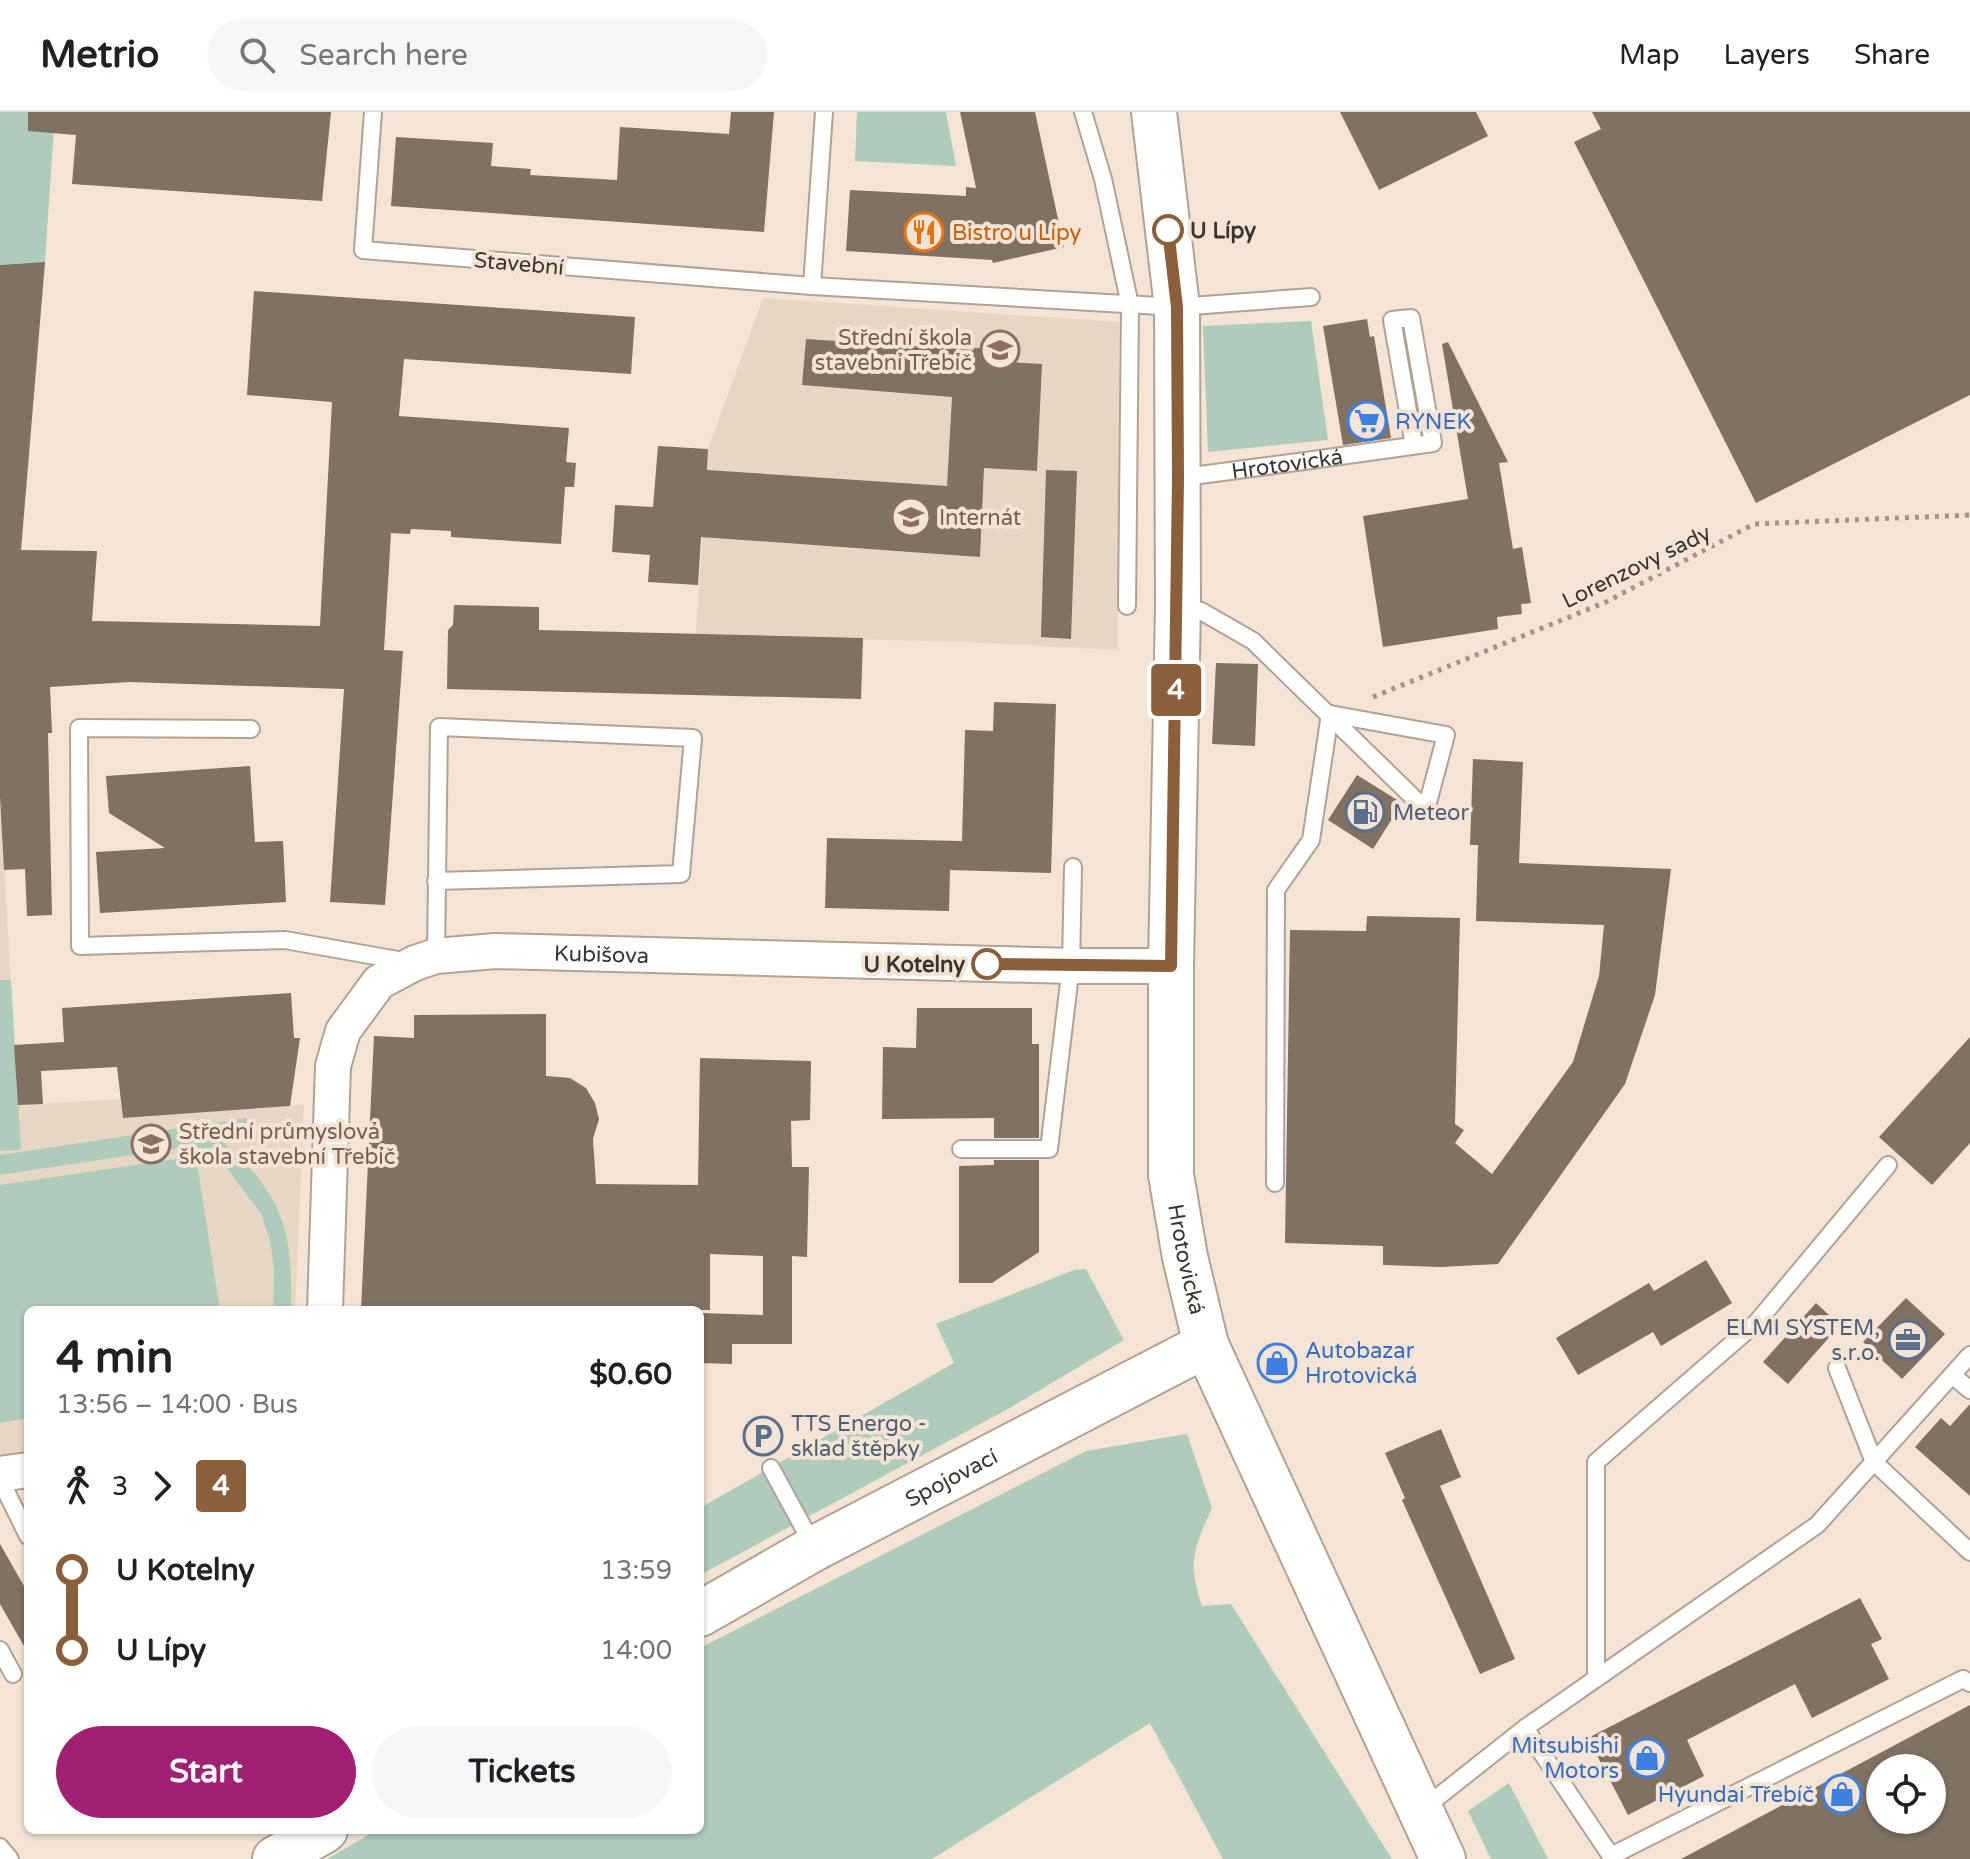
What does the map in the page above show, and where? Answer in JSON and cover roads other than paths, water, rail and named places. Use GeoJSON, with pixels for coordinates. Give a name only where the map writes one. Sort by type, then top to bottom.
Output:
{"type":"FeatureCollection","features":[{"type":"Feature","properties":{"kind":"main road","name":"Hrotovická"},"geometry":{"type":"LineString","coordinates":[[1154,112],[1177,307],[1178,606],[1171,966],[1171,1175],[1185,1257],[1206,1345],[1443,1859]]}},
{"type":"Feature","properties":{"kind":"main road","name":"Spojovací"},"geometry":{"type":"LineString","coordinates":[[704,1612],[815,1548],[1206,1345]]}},
{"type":"Feature","properties":{"kind":"main road"},"geometry":{"type":"LineString","coordinates":[[275,1859],[318,1834]]}},
{"type":"Feature","properties":{"kind":"street","name":"Kubišova"},"geometry":{"type":"LineString","coordinates":[[325,1306],[333,1066],[343,1031],[379,982],[425,960],[495,951],[1171,966]]}},
{"type":"Feature","properties":{"kind":"street"},"geometry":{"type":"LineString","coordinates":[[0,1476],[24,1471]]}},
{"type":"Feature","properties":{"kind":"lane","name":"Stavební"},"geometry":{"type":"LineString","coordinates":[[373,112],[363,250],[812,286],[1177,307]]}},
{"type":"Feature","properties":{"kind":"lane"},"geometry":{"type":"LineString","coordinates":[[812,286],[824,112]]}},
{"type":"Feature","properties":{"kind":"lane"},"geometry":{"type":"LineString","coordinates":[[1083,112],[1103,179],[1130,305],[1127,606]]}},
{"type":"Feature","properties":{"kind":"lane"},"geometry":{"type":"LineString","coordinates":[[1177,307],[1311,297]]}},
{"type":"Feature","properties":{"kind":"lane","name":"Hrotovická"},"geometry":{"type":"LineString","coordinates":[[1178,479],[1433,443],[1411,318],[1392,320]]}},
{"type":"Feature","properties":{"kind":"lane"},"geometry":{"type":"LineString","coordinates":[[1178,606],[1201,611],[1253,641],[1426,810],[1446,735],[1330,714]]}},
{"type":"Feature","properties":{"kind":"lane"},"geometry":{"type":"LineString","coordinates":[[1275,1183],[1276,890],[1311,840],[1330,714]]}},
{"type":"Feature","properties":{"kind":"lane"},"geometry":{"type":"LineString","coordinates":[[251,729],[79,728],[80,946],[285,940],[425,960],[436,881],[439,727],[693,738],[681,874],[436,881]]}},
{"type":"Feature","properties":{"kind":"lane"},"geometry":{"type":"LineString","coordinates":[[961,1149],[1049,1149],[1071,966],[1073,867]]}},
{"type":"Feature","properties":{"kind":"lane"},"geometry":{"type":"LineString","coordinates":[[1596,1678],[1596,1462],[1757,1322],[1888,1165]]}},
{"type":"Feature","properties":{"kind":"lane"},"geometry":{"type":"LineString","coordinates":[[1419,1812],[1525,1728],[1817,1525],[1970,1355]]}},
{"type":"Feature","properties":{"kind":"lane"},"geometry":{"type":"LineString","coordinates":[[1837,1368],[1874,1462],[1970,1552]]}},
{"type":"Feature","properties":{"kind":"lane"},"geometry":{"type":"LineString","coordinates":[[1952,1375],[1970,1390]]}},
{"type":"Feature","properties":{"kind":"lane"},"geometry":{"type":"LineString","coordinates":[[771,1468],[815,1548]]}},
{"type":"Feature","properties":{"kind":"lane"},"geometry":{"type":"LineString","coordinates":[[0,1476],[24,1527]]}},
{"type":"Feature","properties":{"kind":"lane"},"geometry":{"type":"LineString","coordinates":[[0,1650],[13,1674]]}},
{"type":"Feature","properties":{"kind":"lane"},"geometry":{"type":"LineString","coordinates":[[1525,1728],[1612,1858],[1963,1679],[1970,1683]]}},
{"type":"Feature","properties":{"kind":"lane"},"geometry":{"type":"LineString","coordinates":[[0,1847],[10,1859]]}},
{"type":"Feature","properties":{"kind":"place","name":"U Lípy"},"geometry":{"type":"Point","coordinates":[1168,230]}},
{"type":"Feature","properties":{"kind":"place","name":"Bistro u Lípy"},"geometry":{"type":"Point","coordinates":[924,232]}},
{"type":"Feature","properties":{"kind":"place","name":"Střední škola stavební Třebíč"},"geometry":{"type":"Point","coordinates":[1000,350]}},
{"type":"Feature","properties":{"kind":"place","name":"RYNEK"},"geometry":{"type":"Point","coordinates":[1367,421]}},
{"type":"Feature","properties":{"kind":"place","name":"Internát"},"geometry":{"type":"Point","coordinates":[911,517]}},
{"type":"Feature","properties":{"kind":"place","name":"Meteor"},"geometry":{"type":"Point","coordinates":[1365,812]}},
{"type":"Feature","properties":{"kind":"place","name":"U Kotelny"},"geometry":{"type":"Point","coordinates":[987,964]}},
{"type":"Feature","properties":{"kind":"place","name":"Střední průmyslová škola stavební Třebíč"},"geometry":{"type":"Point","coordinates":[151,1144]}},
{"type":"Feature","properties":{"kind":"place","name":"ELMI SYSTEM, s.r.o."},"geometry":{"type":"Point","coordinates":[1908,1340]}},
{"type":"Feature","properties":{"kind":"place","name":"Autobazar Hrotovická"},"geometry":{"type":"Point","coordinates":[1277,1363]}},
{"type":"Feature","properties":{"kind":"place","name":"TTS Energo - sklad štěpky"},"geometry":{"type":"Point","coordinates":[763,1436]}},
{"type":"Feature","properties":{"kind":"place","name":"Mitsubishi Motors"},"geometry":{"type":"Point","coordinates":[1647,1758]}},
{"type":"Feature","properties":{"kind":"place","name":"Hyundai Třebíč"},"geometry":{"type":"Point","coordinates":[1842,1794]}}]}
